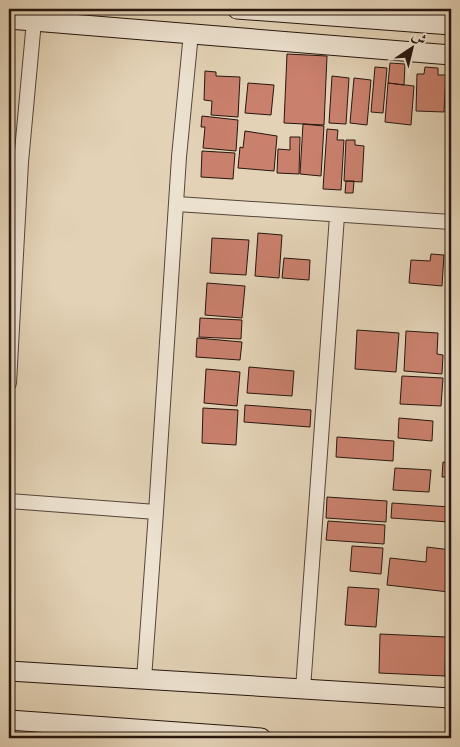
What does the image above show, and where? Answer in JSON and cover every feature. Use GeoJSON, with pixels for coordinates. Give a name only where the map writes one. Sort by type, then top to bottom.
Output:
{"type":"FeatureCollection","features":[{"type":"Feature","properties":{"kind":"street"},"geometry":{"type":"LineString","coordinates":[[238,9],[451,25]]}},
{"type":"Feature","properties":{"kind":"street"},"geometry":{"type":"LineString","coordinates":[[9,19],[451,55]]}},
{"type":"Feature","properties":{"kind":"street"},"geometry":{"type":"LineString","coordinates":[[9,383],[14,184],[34,21]]}},
{"type":"Feature","properties":{"kind":"street"},"geometry":{"type":"LineString","coordinates":[[144,679],[179,157],[191,33]]}},
{"type":"Feature","properties":{"kind":"street"},"geometry":{"type":"LineString","coordinates":[[177,204],[451,222]]}},
{"type":"Feature","properties":{"kind":"street"},"geometry":{"type":"LineString","coordinates":[[303,689],[338,216]]}},
{"type":"Feature","properties":{"kind":"street"},"geometry":{"type":"LineString","coordinates":[[9,501],[156,512]]}},
{"type":"Feature","properties":{"kind":"street"},"geometry":{"type":"LineString","coordinates":[[9,671],[451,698]]}},
{"type":"Feature","properties":{"kind":"street"},"geometry":{"type":"LineString","coordinates":[[9,720],[190,736],[261,738]]}},
{"type":"Feature","properties":{"kind":"building"},"geometry":{"type":"Polygon","coordinates":[[[287,54],[327,56],[324,125],[284,123],[287,54]]]}},
{"type":"Feature","properties":{"kind":"building"},"geometry":{"type":"Polygon","coordinates":[[[390,63],[405,64],[404,85],[388,83],[390,63]]]}},
{"type":"Feature","properties":{"kind":"building"},"geometry":{"type":"Polygon","coordinates":[[[375,67],[387,68],[383,113],[371,112],[375,67]]]}},
{"type":"Feature","properties":{"kind":"building"},"geometry":{"type":"Polygon","coordinates":[[[425,67],[438,68],[438,75],[446,75],[444,112],[416,111],[417,74],[424,74],[425,67]]]}},
{"type":"Feature","properties":{"kind":"building"},"geometry":{"type":"Polygon","coordinates":[[[205,71],[216,72],[216,76],[240,77],[238,117],[211,115],[212,101],[204,100],[205,71]]]}},
{"type":"Feature","properties":{"kind":"building"},"geometry":{"type":"Polygon","coordinates":[[[332,76],[349,78],[346,124],[329,123],[332,76]]]}},
{"type":"Feature","properties":{"kind":"building"},"geometry":{"type":"Polygon","coordinates":[[[354,78],[371,80],[367,125],[350,123],[354,78]]]}},
{"type":"Feature","properties":{"kind":"building"},"geometry":{"type":"Polygon","coordinates":[[[451,81],[451,112],[448,112],[451,81]]]}},
{"type":"Feature","properties":{"kind":"building"},"geometry":{"type":"Polygon","coordinates":[[[248,83],[274,85],[271,115],[245,113],[248,83]]]}},
{"type":"Feature","properties":{"kind":"building"},"geometry":{"type":"Polygon","coordinates":[[[388,83],[414,86],[411,125],[385,122],[388,83]]]}},
{"type":"Feature","properties":{"kind":"building"},"geometry":{"type":"Polygon","coordinates":[[[9,101],[11,101],[11,141],[9,141],[9,101]]]}},
{"type":"Feature","properties":{"kind":"building"},"geometry":{"type":"Polygon","coordinates":[[[202,116],[238,120],[236,151],[203,148],[205,127],[201,127],[202,116]]]}},
{"type":"Feature","properties":{"kind":"building"},"geometry":{"type":"Polygon","coordinates":[[[303,124],[324,126],[321,176],[300,174],[303,124]]]}},
{"type":"Feature","properties":{"kind":"building"},"geometry":{"type":"Polygon","coordinates":[[[327,129],[338,130],[337,140],[344,140],[341,190],[323,189],[327,129]]]}},
{"type":"Feature","properties":{"kind":"building"},"geometry":{"type":"Polygon","coordinates":[[[245,131],[277,136],[274,171],[238,168],[240,147],[243,148],[245,131]]]}},
{"type":"Feature","properties":{"kind":"building"},"geometry":{"type":"Polygon","coordinates":[[[290,137],[300,137],[299,174],[277,173],[278,149],[290,150],[290,137]]]}},
{"type":"Feature","properties":{"kind":"building"},"geometry":{"type":"Polygon","coordinates":[[[346,140],[355,140],[355,145],[364,146],[362,182],[344,181],[346,140]]]}},
{"type":"Feature","properties":{"kind":"building"},"geometry":{"type":"Polygon","coordinates":[[[202,151],[235,153],[233,179],[201,177],[202,151]]]}},
{"type":"Feature","properties":{"kind":"building"},"geometry":{"type":"Polygon","coordinates":[[[346,181],[354,181],[353,193],[345,193],[346,181]]]}},
{"type":"Feature","properties":{"kind":"building"},"geometry":{"type":"Polygon","coordinates":[[[258,233],[282,235],[279,278],[255,276],[258,233]]]}},
{"type":"Feature","properties":{"kind":"building"},"geometry":{"type":"Polygon","coordinates":[[[212,238],[249,240],[246,275],[210,273],[212,238]]]}},
{"type":"Feature","properties":{"kind":"building"},"geometry":{"type":"Polygon","coordinates":[[[431,254],[444,255],[442,286],[409,283],[411,260],[430,261],[431,254]]]}},
{"type":"Feature","properties":{"kind":"building"},"geometry":{"type":"Polygon","coordinates":[[[284,258],[310,260],[309,280],[282,278],[284,258]]]}},
{"type":"Feature","properties":{"kind":"building"},"geometry":{"type":"Polygon","coordinates":[[[207,283],[245,286],[242,318],[205,315],[207,283]]]}},
{"type":"Feature","properties":{"kind":"building"},"geometry":{"type":"Polygon","coordinates":[[[200,318],[242,320],[241,339],[199,337],[200,318]]]}},
{"type":"Feature","properties":{"kind":"building"},"geometry":{"type":"Polygon","coordinates":[[[357,330],[399,333],[396,372],[355,369],[357,330]]]}},
{"type":"Feature","properties":{"kind":"building"},"geometry":{"type":"Polygon","coordinates":[[[406,331],[438,333],[437,354],[443,355],[442,374],[404,371],[406,331]]]}},
{"type":"Feature","properties":{"kind":"building"},"geometry":{"type":"Polygon","coordinates":[[[197,338],[242,342],[240,360],[196,357],[197,338]]]}},
{"type":"Feature","properties":{"kind":"building"},"geometry":{"type":"Polygon","coordinates":[[[249,367],[294,371],[292,396],[247,393],[249,367]]]}},
{"type":"Feature","properties":{"kind":"building"},"geometry":{"type":"Polygon","coordinates":[[[206,369],[240,372],[237,406],[204,403],[206,369]]]}},
{"type":"Feature","properties":{"kind":"building"},"geometry":{"type":"Polygon","coordinates":[[[402,376],[443,378],[441,406],[400,404],[402,376]]]}},
{"type":"Feature","properties":{"kind":"building"},"geometry":{"type":"Polygon","coordinates":[[[245,405],[311,410],[310,427],[244,422],[245,405]]]}},
{"type":"Feature","properties":{"kind":"building"},"geometry":{"type":"Polygon","coordinates":[[[203,408],[238,410],[236,445],[202,443],[203,408]]]}},
{"type":"Feature","properties":{"kind":"building"},"geometry":{"type":"Polygon","coordinates":[[[399,418],[433,421],[432,441],[398,438],[399,418]]]}},
{"type":"Feature","properties":{"kind":"building"},"geometry":{"type":"Polygon","coordinates":[[[337,437],[394,441],[393,461],[336,457],[337,437]]]}},
{"type":"Feature","properties":{"kind":"building"},"geometry":{"type":"Polygon","coordinates":[[[443,462],[451,463],[451,477],[442,477],[443,462]]]}},
{"type":"Feature","properties":{"kind":"building"},"geometry":{"type":"Polygon","coordinates":[[[395,468],[431,470],[429,492],[393,490],[395,468]]]}},
{"type":"Feature","properties":{"kind":"building"},"geometry":{"type":"Polygon","coordinates":[[[327,497],[387,501],[386,522],[326,518],[327,497]]]}},
{"type":"Feature","properties":{"kind":"building"},"geometry":{"type":"Polygon","coordinates":[[[392,503],[450,507],[449,522],[391,518],[392,503]]]}},
{"type":"Feature","properties":{"kind":"building"},"geometry":{"type":"Polygon","coordinates":[[[328,521],[385,525],[384,544],[326,540],[328,521]]]}},
{"type":"Feature","properties":{"kind":"building"},"geometry":{"type":"Polygon","coordinates":[[[352,546],[383,548],[381,574],[350,571],[352,546]]]}},
{"type":"Feature","properties":{"kind":"building"},"geometry":{"type":"Polygon","coordinates":[[[427,547],[451,550],[449,592],[387,585],[390,558],[426,562],[427,547]]]}},
{"type":"Feature","properties":{"kind":"building"},"geometry":{"type":"Polygon","coordinates":[[[348,587],[379,589],[376,627],[345,625],[348,587]]]}},
{"type":"Feature","properties":{"kind":"building"},"geometry":{"type":"Polygon","coordinates":[[[380,634],[446,637],[445,676],[379,673],[380,634]]]}}]}
